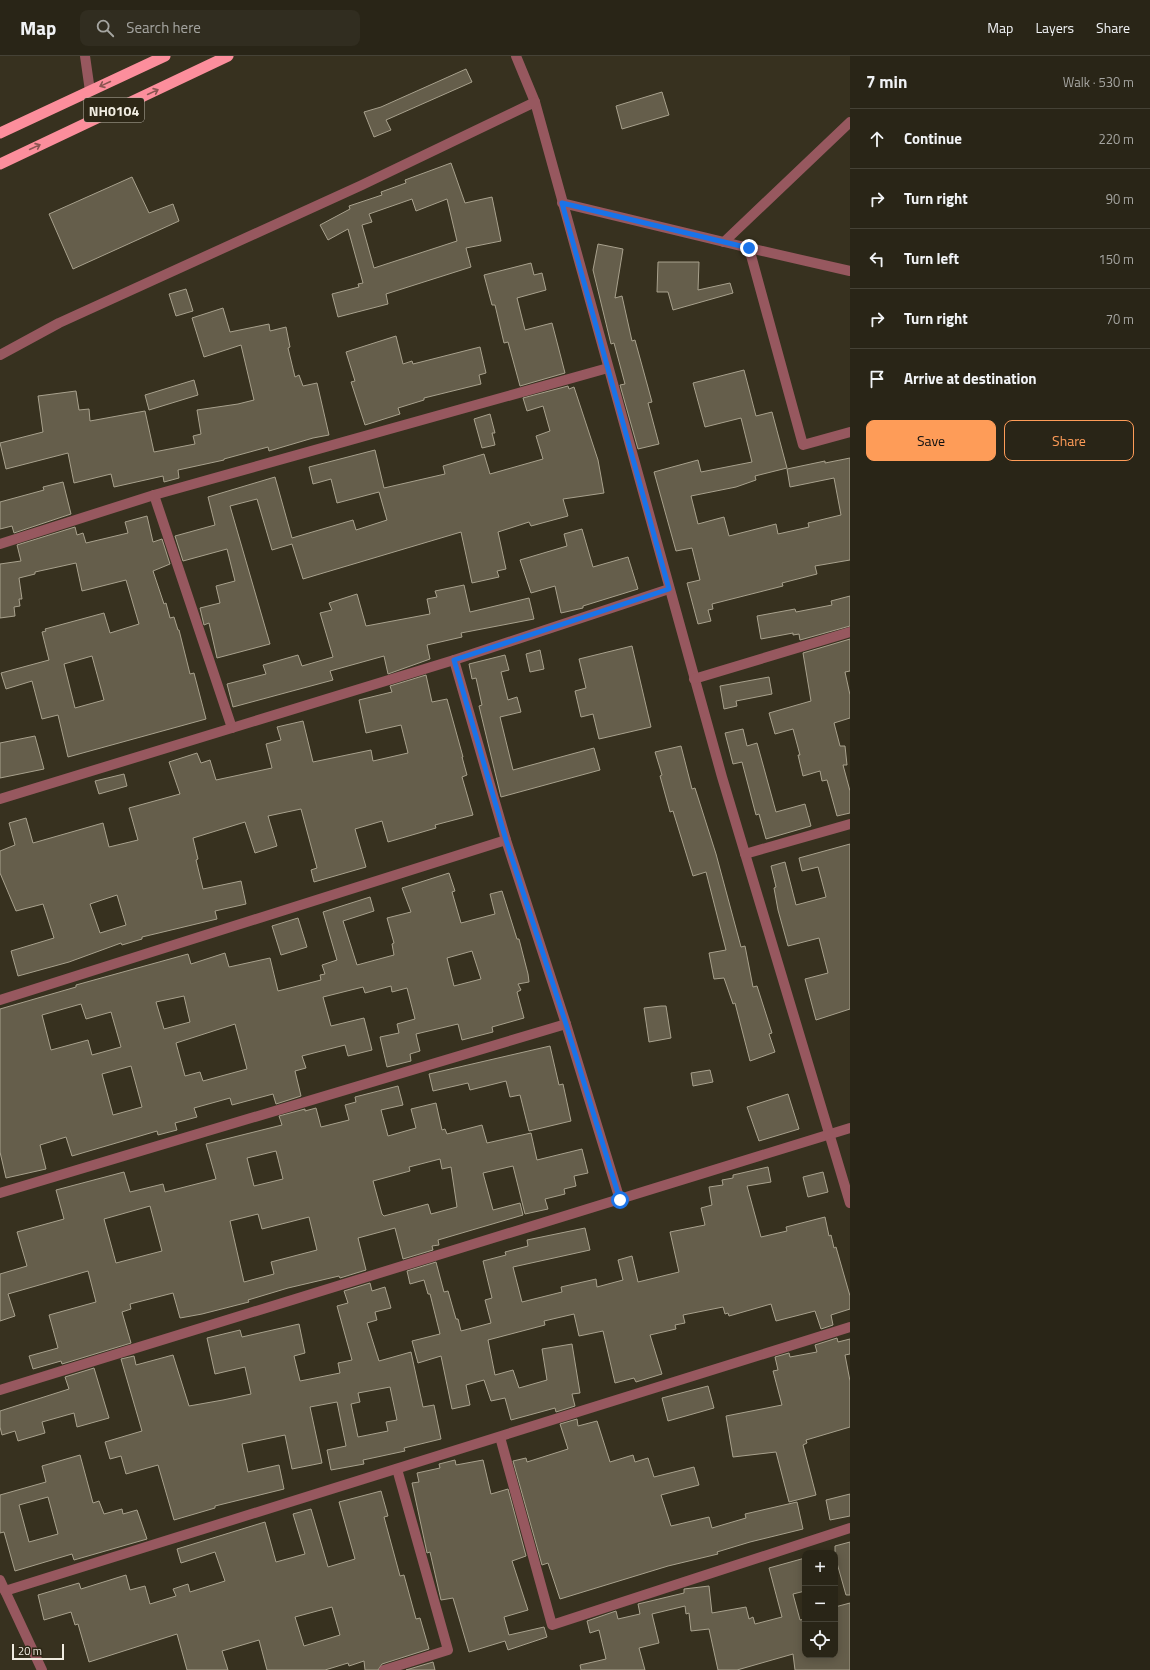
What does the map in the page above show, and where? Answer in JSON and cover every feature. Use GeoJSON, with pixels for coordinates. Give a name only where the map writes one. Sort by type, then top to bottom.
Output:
{"type":"FeatureCollection","features":[{"type":"Feature","properties":{"kind":"highway","name":"NH0104"},"geometry":{"type":"LineString","coordinates":[[0,133],[165,56]]}},
{"type":"Feature","properties":{"kind":"highway","name":"NH0104"},"geometry":{"type":"LineString","coordinates":[[0,164],[228,56]]}},
{"type":"Feature","properties":{"kind":"street"},"geometry":{"type":"LineString","coordinates":[[85,56],[90,92]]}},
{"type":"Feature","properties":{"kind":"street"},"geometry":{"type":"LineString","coordinates":[[516,56],[535,102],[694,679],[744,854],[850,1203]]}},
{"type":"Feature","properties":{"kind":"street"},"geometry":{"type":"LineString","coordinates":[[0,355],[59,323],[362,185],[535,102]]}},
{"type":"Feature","properties":{"kind":"street"},"geometry":{"type":"LineString","coordinates":[[724,242],[850,122]]}},
{"type":"Feature","properties":{"kind":"street"},"geometry":{"type":"LineString","coordinates":[[562,203],[850,271]]}},
{"type":"Feature","properties":{"kind":"street"},"geometry":{"type":"LineString","coordinates":[[749,248],[803,444],[850,432]]}},
{"type":"Feature","properties":{"kind":"street"},"geometry":{"type":"LineString","coordinates":[[0,544],[154,496],[608,368]]}},
{"type":"Feature","properties":{"kind":"street"},"geometry":{"type":"LineString","coordinates":[[154,496],[232,728]]}},
{"type":"Feature","properties":{"kind":"street"},"geometry":{"type":"LineString","coordinates":[[0,799],[454,660],[669,589]]}},
{"type":"Feature","properties":{"kind":"street"},"geometry":{"type":"LineString","coordinates":[[694,679],[850,632]]}},
{"type":"Feature","properties":{"kind":"street"},"geometry":{"type":"LineString","coordinates":[[454,660],[506,840],[566,1024],[620,1200]]}},
{"type":"Feature","properties":{"kind":"street"},"geometry":{"type":"LineString","coordinates":[[744,854],[850,824]]}},
{"type":"Feature","properties":{"kind":"street"},"geometry":{"type":"LineString","coordinates":[[0,1000],[506,840]]}},
{"type":"Feature","properties":{"kind":"street"},"geometry":{"type":"LineString","coordinates":[[0,1192],[566,1024]]}},
{"type":"Feature","properties":{"kind":"street"},"geometry":{"type":"LineString","coordinates":[[0,1390],[620,1200],[829,1133],[850,1128]]}},
{"type":"Feature","properties":{"kind":"street"},"geometry":{"type":"LineString","coordinates":[[5,1591],[850,1328]]}},
{"type":"Feature","properties":{"kind":"street"},"geometry":{"type":"LineString","coordinates":[[500,1437],[552,1625],[850,1528]]}},
{"type":"Feature","properties":{"kind":"street"},"geometry":{"type":"LineString","coordinates":[[384,1670],[448,1650],[397,1469]]}},
{"type":"Feature","properties":{"kind":"street"},"geometry":{"type":"LineString","coordinates":[[0,1580],[42,1670]]}},
{"type":"Feature","properties":{"kind":"building"},"geometry":{"type":"Polygon","coordinates":[[[466,69],[472,82],[386,120],[391,130],[374,137],[364,112],[381,107],[466,69]]]}},
{"type":"Feature","properties":{"kind":"building"},"geometry":{"type":"Polygon","coordinates":[[[662,92],[669,115],[622,129],[616,106],[662,92]]]}},
{"type":"Feature","properties":{"kind":"building"},"geometry":{"type":"Polygon","coordinates":[[[451,163],[465,203],[492,197],[501,241],[466,248],[471,267],[386,294],[388,304],[338,317],[332,294],[359,287],[358,284],[363,283],[348,229],[328,240],[320,225],[350,209],[349,206],[382,195],[381,192],[406,183],[405,180],[451,163]],[[412,199],[369,214],[372,222],[362,225],[374,268],[457,241],[447,199],[416,211],[412,199]]]}},
{"type":"Feature","properties":{"kind":"building"},"geometry":{"type":"Polygon","coordinates":[[[132,177],[149,213],[173,204],[179,221],[73,269],[49,214],[132,177]]]}},
{"type":"Feature","properties":{"kind":"building"},"geometry":{"type":"Polygon","coordinates":[[[598,244],[623,249],[615,298],[622,296],[632,341],[635,340],[652,402],[648,403],[659,444],[638,449],[620,385],[625,384],[614,343],[611,344],[593,270],[598,244]]]}},
{"type":"Feature","properties":{"kind":"building"},"geometry":{"type":"Polygon","coordinates":[[[658,262],[699,262],[698,290],[730,283],[733,293],[673,310],[668,292],[657,292],[658,262]]]}},
{"type":"Feature","properties":{"kind":"building"},"geometry":{"type":"Polygon","coordinates":[[[531,263],[534,275],[542,273],[546,290],[517,298],[525,330],[552,323],[565,373],[520,386],[508,342],[504,343],[495,305],[492,305],[484,275],[531,263]]]}},
{"type":"Feature","properties":{"kind":"building"},"geometry":{"type":"Polygon","coordinates":[[[186,289],[193,311],[176,316],[169,294],[186,289]]]}},
{"type":"Feature","properties":{"kind":"building"},"geometry":{"type":"Polygon","coordinates":[[[223,308],[230,332],[269,324],[270,331],[286,327],[290,347],[288,348],[295,377],[299,375],[303,386],[317,383],[329,435],[313,438],[269,451],[268,447],[224,460],[178,470],[179,478],[164,482],[163,476],[114,487],[111,474],[74,483],[68,453],[6,469],[0,443],[43,432],[38,396],[76,391],[79,410],[89,409],[90,421],[145,411],[154,452],[195,444],[193,436],[201,434],[197,410],[254,400],[241,345],[204,357],[192,318],[223,308]]]}},
{"type":"Feature","properties":{"kind":"building"},"geometry":{"type":"Polygon","coordinates":[[[396,336],[403,364],[412,361],[413,364],[480,347],[486,373],[479,375],[481,384],[424,398],[424,400],[398,408],[400,414],[365,425],[351,382],[355,381],[346,352],[396,336]]]}},
{"type":"Feature","properties":{"kind":"building"},"geometry":{"type":"Polygon","coordinates":[[[744,370],[756,416],[772,412],[787,468],[755,476],[756,480],[736,487],[691,496],[698,524],[724,517],[729,536],[776,524],[778,534],[809,527],[808,523],[841,515],[834,478],[790,487],[787,469],[825,461],[825,463],[850,458],[850,560],[815,566],[817,574],[782,583],[783,586],[712,604],[713,609],[708,610],[711,621],[698,624],[687,583],[700,580],[692,548],[676,551],[654,472],[698,460],[701,472],[752,462],[741,418],[705,427],[693,383],[744,370]]]}},
{"type":"Feature","properties":{"kind":"building"},"geometry":{"type":"Polygon","coordinates":[[[194,380],[198,395],[149,410],[145,395],[194,380]]]}},
{"type":"Feature","properties":{"kind":"building"},"geometry":{"type":"Polygon","coordinates":[[[568,386],[569,389],[574,387],[598,460],[604,493],[563,499],[568,516],[531,526],[529,522],[498,532],[506,569],[497,571],[499,577],[472,583],[461,532],[303,579],[292,544],[272,550],[257,499],[230,506],[270,644],[217,658],[209,623],[204,625],[200,608],[220,603],[216,586],[235,581],[227,549],[183,561],[175,536],[215,525],[208,497],[275,477],[292,538],[353,520],[356,530],[387,520],[379,492],[337,503],[331,479],[313,484],[309,467],[375,450],[384,488],[445,474],[443,466],[484,454],[490,474],[543,459],[536,436],[550,431],[543,406],[527,411],[523,398],[568,386]]]}},
{"type":"Feature","properties":{"kind":"building"},"geometry":{"type":"Polygon","coordinates":[[[490,414],[495,433],[492,433],[495,445],[482,448],[474,419],[490,414]]]}},
{"type":"Feature","properties":{"kind":"building"},"geometry":{"type":"Polygon","coordinates":[[[63,482],[71,514],[14,533],[12,526],[0,529],[0,502],[44,490],[43,487],[63,482]]]}},
{"type":"Feature","properties":{"kind":"building"},"geometry":{"type":"Polygon","coordinates":[[[147,516],[153,542],[162,539],[170,564],[153,571],[164,604],[166,603],[170,618],[174,617],[179,630],[190,674],[194,673],[206,719],[68,757],[58,715],[42,719],[32,681],[6,689],[1,673],[49,660],[42,632],[46,631],[45,629],[104,613],[110,633],[139,624],[126,580],[82,591],[76,563],[35,572],[35,574],[19,578],[22,599],[19,599],[20,606],[14,607],[15,616],[0,618],[0,564],[21,561],[17,545],[75,527],[77,535],[83,533],[86,543],[128,533],[125,522],[147,516]],[[92,656],[64,664],[75,708],[104,700],[92,656]]]}},
{"type":"Feature","properties":{"kind":"building"},"geometry":{"type":"Polygon","coordinates":[[[582,529],[593,567],[628,557],[638,589],[583,606],[583,608],[561,613],[555,586],[531,593],[520,560],[567,546],[564,534],[582,529]]]}},
{"type":"Feature","properties":{"kind":"building"},"geometry":{"type":"Polygon","coordinates":[[[464,585],[470,612],[529,598],[534,619],[461,633],[462,637],[427,645],[430,659],[388,674],[384,656],[330,671],[333,680],[233,707],[227,684],[266,674],[263,665],[298,655],[302,666],[333,657],[320,613],[332,610],[329,603],[357,594],[366,626],[430,614],[427,599],[437,597],[435,591],[464,585]]]}},
{"type":"Feature","properties":{"kind":"building"},"geometry":{"type":"Polygon","coordinates":[[[850,596],[850,626],[800,640],[799,634],[793,635],[793,633],[761,639],[757,616],[795,609],[796,612],[832,605],[831,601],[850,596]]]}},
{"type":"Feature","properties":{"kind":"building"},"geometry":{"type":"Polygon","coordinates":[[[850,639],[850,671],[845,672],[850,695],[850,718],[834,723],[840,746],[845,746],[847,765],[843,765],[850,791],[850,813],[837,816],[827,780],[822,781],[820,771],[803,776],[798,755],[800,755],[793,729],[775,734],[769,713],[811,701],[803,653],[850,639]]]}},
{"type":"Feature","properties":{"kind":"building"},"geometry":{"type":"Polygon","coordinates":[[[632,646],[651,727],[599,739],[593,714],[581,717],[575,691],[586,688],[579,659],[632,646]]]}},
{"type":"Feature","properties":{"kind":"building"},"geometry":{"type":"Polygon","coordinates":[[[540,650],[544,669],[530,672],[526,654],[540,650]]]}},
{"type":"Feature","properties":{"kind":"building"},"geometry":{"type":"Polygon","coordinates":[[[505,655],[509,670],[501,672],[508,700],[517,697],[521,712],[500,717],[513,770],[594,748],[600,770],[501,797],[479,706],[482,705],[476,678],[472,679],[469,664],[505,655]]]}},
{"type":"Feature","properties":{"kind":"building"},"geometry":{"type":"Polygon","coordinates":[[[426,675],[432,702],[447,699],[463,757],[467,775],[462,777],[473,815],[435,825],[436,828],[388,842],[382,821],[355,829],[366,867],[314,882],[311,870],[317,868],[301,809],[268,816],[277,846],[255,853],[245,822],[193,838],[198,859],[196,860],[203,889],[241,881],[246,904],[215,911],[217,919],[142,937],[142,939],[122,945],[121,943],[69,962],[18,976],[11,951],[54,938],[43,904],[16,911],[0,873],[0,851],[15,845],[9,823],[26,818],[33,843],[103,823],[109,847],[138,840],[129,808],[180,794],[169,762],[197,753],[201,763],[210,760],[216,780],[272,768],[266,744],[281,740],[277,727],[303,721],[313,762],[371,750],[373,761],[408,753],[401,725],[366,733],[359,700],[392,692],[390,686],[426,675]],[[117,895],[90,904],[100,933],[126,925],[117,895]]]}},
{"type":"Feature","properties":{"kind":"building"},"geometry":{"type":"Polygon","coordinates":[[[769,677],[772,694],[736,701],[737,706],[724,709],[720,686],[769,677]]]}},
{"type":"Feature","properties":{"kind":"building"},"geometry":{"type":"Polygon","coordinates":[[[743,729],[747,746],[757,743],[776,812],[805,804],[811,826],[766,839],[759,814],[756,815],[742,762],[733,764],[725,733],[743,729]]]}},
{"type":"Feature","properties":{"kind":"building"},"geometry":{"type":"Polygon","coordinates":[[[35,736],[44,769],[0,778],[0,743],[35,736]]]}},
{"type":"Feature","properties":{"kind":"building"},"geometry":{"type":"Polygon","coordinates":[[[681,746],[692,789],[695,788],[716,854],[741,947],[745,946],[753,987],[757,986],[772,1033],[769,1034],[775,1052],[750,1061],[735,1003],[733,1004],[724,978],[714,979],[709,953],[726,950],[706,872],[693,876],[673,811],[670,812],[660,776],[662,775],[655,752],[681,746]]]}},
{"type":"Feature","properties":{"kind":"building"},"geometry":{"type":"Polygon","coordinates":[[[124,774],[127,786],[99,794],[95,781],[124,774]]]}},
{"type":"Feature","properties":{"kind":"building"},"geometry":{"type":"Polygon","coordinates":[[[850,844],[850,1009],[816,1020],[805,979],[828,973],[819,938],[788,946],[778,910],[774,888],[776,887],[771,866],[785,862],[796,905],[826,897],[818,867],[802,871],[799,858],[850,844]]]}},
{"type":"Feature","properties":{"kind":"building"},"geometry":{"type":"Polygon","coordinates":[[[449,873],[455,891],[452,892],[461,923],[495,914],[490,894],[502,891],[517,939],[519,939],[528,974],[529,982],[518,984],[521,990],[517,992],[524,1018],[492,1027],[493,1032],[462,1040],[458,1024],[416,1034],[420,1051],[410,1054],[411,1061],[387,1067],[380,1037],[399,1033],[397,1024],[415,1019],[407,988],[392,992],[391,986],[365,993],[363,987],[323,997],[331,1026],[364,1018],[372,1050],[348,1056],[345,1045],[302,1056],[306,1068],[295,1071],[301,1096],[276,1104],[273,1094],[232,1105],[230,1098],[194,1108],[197,1117],[175,1123],[177,1130],[158,1135],[157,1131],[72,1156],[66,1137],[40,1145],[46,1169],[6,1178],[0,1152],[0,1009],[76,987],[76,985],[188,954],[191,964],[225,953],[229,967],[270,958],[278,991],[321,980],[320,975],[325,974],[322,965],[337,960],[323,912],[370,897],[374,911],[343,921],[357,965],[394,955],[392,944],[394,943],[387,918],[411,912],[402,888],[449,873]],[[472,951],[447,958],[454,986],[481,979],[472,951]],[[184,996],[156,1002],[164,1029],[190,1022],[184,996]],[[81,1004],[42,1015],[51,1050],[88,1040],[92,1055],[121,1047],[111,1012],[86,1019],[81,1004]],[[235,1024],[176,1043],[185,1076],[200,1072],[203,1081],[247,1069],[235,1024]],[[131,1066],[102,1074],[113,1115],[142,1107],[131,1066]]]}},
{"type":"Feature","properties":{"kind":"building"},"geometry":{"type":"Polygon","coordinates":[[[298,918],[307,947],[281,955],[272,926],[298,918]]]}},
{"type":"Feature","properties":{"kind":"building"},"geometry":{"type":"Polygon","coordinates":[[[666,1006],[671,1038],[649,1042],[644,1008],[666,1006]]]}},
{"type":"Feature","properties":{"kind":"building"},"geometry":{"type":"Polygon","coordinates":[[[550,1046],[559,1085],[563,1084],[571,1121],[529,1131],[520,1095],[510,1097],[506,1081],[470,1090],[468,1083],[433,1091],[429,1074],[550,1046]]]}},
{"type":"Feature","properties":{"kind":"building"},"geometry":{"type":"Polygon","coordinates":[[[710,1070],[713,1082],[693,1086],[691,1073],[710,1070]]]}},
{"type":"Feature","properties":{"kind":"building"},"geometry":{"type":"Polygon","coordinates":[[[398,1086],[403,1105],[381,1110],[388,1136],[416,1128],[411,1109],[436,1103],[442,1130],[445,1129],[447,1134],[482,1125],[487,1143],[531,1133],[537,1160],[582,1149],[588,1173],[574,1176],[576,1186],[564,1189],[565,1194],[545,1199],[548,1209],[525,1214],[513,1166],[483,1173],[493,1210],[520,1203],[523,1215],[438,1240],[439,1245],[432,1246],[433,1250],[403,1259],[395,1228],[358,1238],[366,1270],[340,1278],[339,1276],[288,1288],[248,1300],[249,1302],[202,1314],[180,1318],[173,1293],[130,1304],[131,1309],[122,1312],[131,1343],[62,1364],[61,1361],[33,1369],[29,1356],[58,1348],[49,1315],[96,1302],[88,1271],[8,1294],[15,1316],[0,1321],[0,1274],[27,1266],[17,1232],[64,1219],[56,1190],[124,1172],[130,1192],[163,1184],[165,1192],[216,1179],[206,1144],[282,1125],[279,1116],[305,1109],[305,1111],[316,1108],[321,1127],[349,1120],[345,1105],[356,1102],[355,1097],[398,1086]],[[276,1151],[247,1158],[254,1186],[283,1179],[276,1151]],[[440,1159],[409,1167],[410,1171],[373,1181],[382,1214],[384,1216],[428,1204],[431,1214],[457,1207],[451,1167],[442,1169],[440,1159]],[[150,1206],[104,1219],[116,1263],[162,1251],[150,1206]],[[258,1214],[230,1221],[244,1282],[274,1274],[271,1262],[317,1250],[309,1217],[262,1229],[258,1214]]]}},
{"type":"Feature","properties":{"kind":"building"},"geometry":{"type":"Polygon","coordinates":[[[788,1094],[799,1129],[759,1141],[747,1107],[788,1094]]]}},
{"type":"Feature","properties":{"kind":"building"},"geometry":{"type":"Polygon","coordinates":[[[768,1167],[771,1182],[747,1186],[761,1237],[787,1231],[786,1227],[825,1217],[829,1236],[831,1235],[834,1248],[836,1247],[850,1296],[850,1309],[831,1315],[833,1325],[821,1329],[815,1311],[776,1321],[771,1304],[729,1316],[728,1313],[725,1314],[723,1307],[683,1315],[685,1323],[675,1325],[676,1329],[650,1335],[662,1374],[636,1382],[634,1378],[615,1383],[603,1331],[579,1336],[574,1314],[544,1321],[545,1325],[488,1340],[495,1375],[513,1370],[519,1388],[547,1380],[542,1349],[572,1344],[580,1393],[572,1394],[575,1406],[556,1412],[555,1408],[511,1420],[505,1398],[491,1401],[484,1380],[466,1385],[470,1405],[452,1409],[441,1356],[418,1363],[412,1341],[440,1334],[430,1294],[428,1294],[424,1280],[410,1284],[407,1271],[436,1262],[444,1292],[448,1291],[461,1331],[491,1323],[485,1300],[492,1298],[483,1261],[506,1255],[505,1252],[528,1246],[527,1240],[585,1228],[590,1250],[513,1267],[522,1302],[562,1292],[561,1287],[596,1279],[597,1287],[623,1280],[618,1260],[632,1256],[638,1282],[679,1272],[670,1232],[705,1225],[701,1208],[712,1205],[709,1187],[723,1185],[722,1180],[733,1178],[733,1175],[768,1167]]]}},
{"type":"Feature","properties":{"kind":"building"},"geometry":{"type":"Polygon","coordinates":[[[823,1172],[828,1192],[808,1197],[803,1177],[823,1172]]]}},
{"type":"Feature","properties":{"kind":"building"},"geometry":{"type":"Polygon","coordinates":[[[370,1283],[372,1291],[385,1287],[391,1308],[375,1312],[377,1320],[367,1323],[379,1361],[411,1352],[423,1407],[434,1405],[441,1439],[404,1448],[405,1451],[363,1460],[364,1464],[331,1470],[327,1450],[346,1446],[337,1402],[310,1407],[322,1463],[292,1469],[285,1435],[242,1444],[248,1472],[279,1465],[284,1489],[215,1506],[215,1508],[174,1520],[158,1465],[126,1474],[121,1456],[110,1459],[105,1442],[142,1431],[121,1359],[134,1356],[136,1365],[173,1355],[189,1406],[223,1400],[251,1394],[245,1367],[215,1374],[207,1338],[240,1330],[242,1337],[299,1324],[305,1353],[294,1356],[300,1381],[340,1373],[338,1363],[352,1360],[337,1306],[348,1303],[344,1291],[370,1283]],[[390,1387],[358,1393],[360,1402],[351,1404],[358,1437],[388,1431],[386,1422],[397,1420],[390,1387]]]}},
{"type":"Feature","properties":{"kind":"building"},"geometry":{"type":"Polygon","coordinates":[[[837,1338],[838,1342],[850,1339],[850,1354],[845,1355],[850,1381],[850,1427],[806,1440],[807,1443],[803,1445],[816,1495],[789,1502],[776,1452],[733,1457],[726,1416],[782,1405],[773,1371],[778,1370],[775,1357],[789,1353],[790,1357],[817,1352],[815,1345],[837,1338]]]}},
{"type":"Feature","properties":{"kind":"building"},"geometry":{"type":"Polygon","coordinates":[[[94,1368],[109,1418],[77,1427],[74,1413],[42,1422],[45,1433],[18,1441],[15,1431],[2,1435],[0,1427],[0,1411],[69,1389],[65,1377],[94,1368]]]}},
{"type":"Feature","properties":{"kind":"building"},"geometry":{"type":"Polygon","coordinates":[[[708,1386],[714,1408],[668,1421],[662,1398],[708,1386]]]}},
{"type":"Feature","properties":{"kind":"building"},"geometry":{"type":"Polygon","coordinates":[[[577,1419],[578,1426],[597,1421],[610,1462],[633,1455],[635,1462],[648,1458],[654,1477],[694,1467],[699,1485],[661,1495],[671,1526],[709,1517],[712,1528],[746,1518],[745,1514],[797,1502],[803,1529],[750,1542],[717,1552],[718,1554],[668,1566],[560,1599],[548,1563],[542,1565],[513,1461],[526,1458],[527,1462],[568,1449],[560,1424],[577,1419]]]}},
{"type":"Feature","properties":{"kind":"building"},"geometry":{"type":"Polygon","coordinates":[[[80,1455],[93,1503],[99,1501],[104,1514],[122,1509],[123,1514],[137,1510],[147,1539],[74,1560],[72,1554],[15,1571],[4,1532],[0,1533],[0,1495],[46,1482],[42,1466],[80,1455]],[[48,1497],[19,1505],[29,1542],[58,1534],[48,1497]]]}},
{"type":"Feature","properties":{"kind":"building"},"geometry":{"type":"Polygon","coordinates":[[[455,1460],[456,1465],[483,1460],[491,1494],[508,1489],[526,1556],[512,1561],[528,1610],[504,1617],[509,1635],[544,1627],[547,1637],[508,1650],[505,1641],[469,1652],[453,1598],[441,1600],[430,1552],[427,1553],[412,1483],[419,1482],[417,1473],[440,1468],[439,1464],[455,1460]]]}},
{"type":"Feature","properties":{"kind":"building"},"geometry":{"type":"Polygon","coordinates":[[[381,1491],[388,1516],[384,1517],[400,1576],[404,1575],[416,1619],[420,1618],[429,1649],[382,1664],[378,1670],[365,1670],[364,1661],[349,1666],[348,1663],[325,1670],[267,1670],[259,1640],[222,1651],[228,1670],[187,1670],[177,1634],[89,1662],[78,1624],[75,1625],[71,1612],[44,1620],[38,1595],[79,1583],[81,1589],[126,1575],[130,1590],[145,1586],[150,1604],[176,1596],[173,1589],[188,1584],[190,1592],[225,1581],[215,1552],[181,1563],[177,1549],[265,1522],[276,1562],[305,1554],[293,1514],[311,1509],[328,1567],[355,1559],[339,1502],[381,1491]],[[332,1607],[295,1617],[304,1646],[340,1635],[332,1607]]]}},
{"type":"Feature","properties":{"kind":"building"},"geometry":{"type":"Polygon","coordinates":[[[850,1494],[850,1516],[830,1520],[826,1500],[850,1494]]]}},
{"type":"Feature","properties":{"kind":"building"},"geometry":{"type":"Polygon","coordinates":[[[850,1542],[850,1595],[846,1595],[838,1567],[838,1550],[835,1550],[835,1546],[850,1542]]]}},
{"type":"Feature","properties":{"kind":"building"},"geometry":{"type":"Polygon","coordinates":[[[802,1559],[802,1592],[793,1594],[800,1620],[802,1620],[802,1658],[838,1658],[838,1606],[850,1603],[850,1670],[795,1670],[793,1654],[737,1670],[718,1670],[709,1629],[691,1631],[689,1613],[686,1614],[685,1606],[652,1614],[659,1643],[639,1648],[645,1670],[581,1670],[580,1665],[606,1659],[599,1630],[590,1633],[587,1621],[616,1611],[618,1619],[640,1614],[638,1604],[684,1593],[684,1589],[709,1586],[712,1613],[746,1607],[749,1619],[753,1617],[755,1624],[782,1617],[769,1568],[802,1559]]]}},
{"type":"Feature","properties":{"kind":"building"},"geometry":{"type":"Polygon","coordinates":[[[433,1662],[435,1670],[406,1670],[433,1662]]]}},
{"type":"Feature","properties":{"kind":"route"},"geometry":{"type":"LineString","coordinates":[[620,1200],[566,1024],[506,840],[454,660],[669,589],[562,203],[749,248]]}}]}
